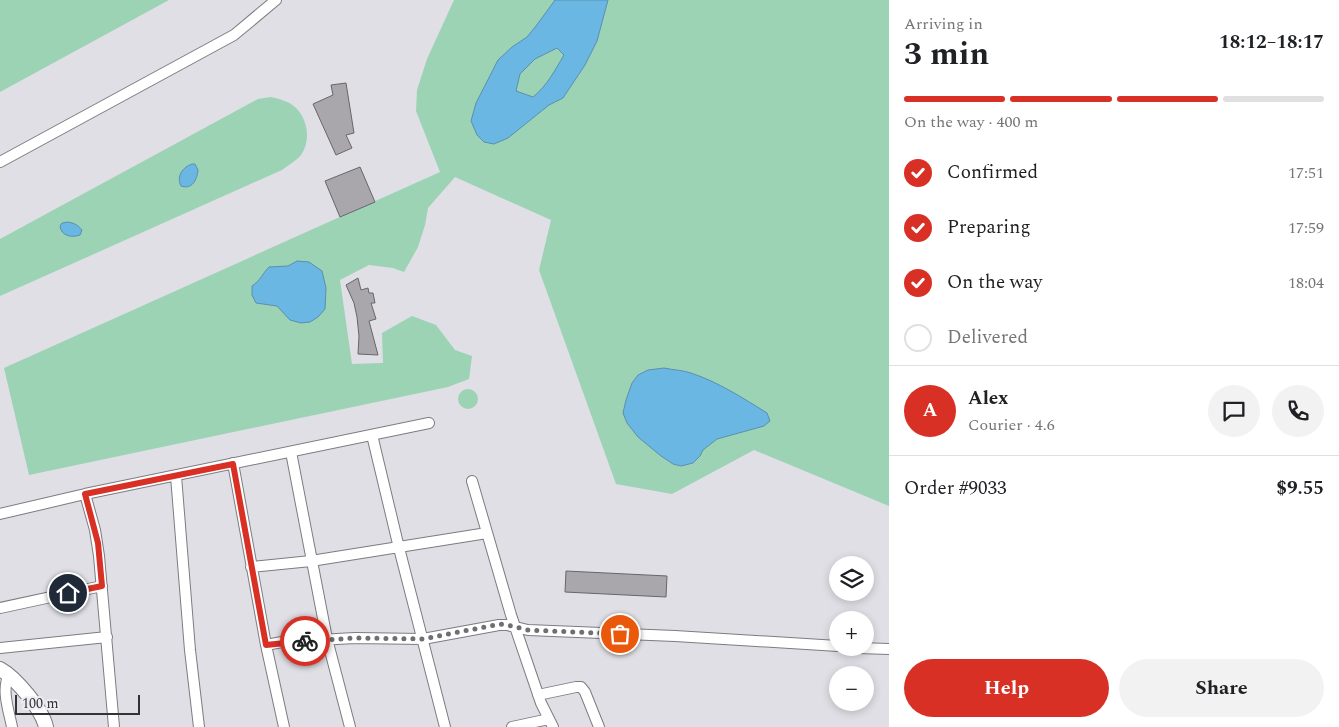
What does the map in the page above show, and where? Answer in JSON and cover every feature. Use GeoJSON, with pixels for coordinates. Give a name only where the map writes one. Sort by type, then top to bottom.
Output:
{"type":"FeatureCollection","features":[{"type":"Feature","properties":{"kind":"main road"},"geometry":{"type":"LineString","coordinates":[[4,672],[18,683],[40,712],[46,727]]}},
{"type":"Feature","properties":{"kind":"street"},"geometry":{"type":"LineString","coordinates":[[0,162],[234,35],[276,0]]}},
{"type":"Feature","properties":{"kind":"street"},"geometry":{"type":"LineString","coordinates":[[0,514],[85,494],[429,423]]}},
{"type":"Feature","properties":{"kind":"street"},"geometry":{"type":"LineString","coordinates":[[372,435],[445,727]]}},
{"type":"Feature","properties":{"kind":"street"},"geometry":{"type":"LineString","coordinates":[[291,452],[327,639],[350,727]]}},
{"type":"Feature","properties":{"kind":"street"},"geometry":{"type":"LineString","coordinates":[[233,464],[266,645],[284,727]]}},
{"type":"Feature","properties":{"kind":"street"},"geometry":{"type":"LineString","coordinates":[[176,476],[190,650],[199,727]]}},
{"type":"Feature","properties":{"kind":"street"},"geometry":{"type":"LineString","coordinates":[[472,481],[515,627],[538,695],[551,723],[512,727]]}},
{"type":"Feature","properties":{"kind":"street"},"geometry":{"type":"LineString","coordinates":[[85,494],[98,543],[114,727]]}},
{"type":"Feature","properties":{"kind":"street"},"geometry":{"type":"LineString","coordinates":[[251,567],[311,561],[487,533]]}},
{"type":"Feature","properties":{"kind":"street"},"geometry":{"type":"LineString","coordinates":[[0,608],[102,586]]}},
{"type":"Feature","properties":{"kind":"street"},"geometry":{"type":"LineString","coordinates":[[266,645],[327,639],[423,639],[500,624],[528,630],[675,636],[829,645]]}},
{"type":"Feature","properties":{"kind":"street"},"geometry":{"type":"LineString","coordinates":[[0,648],[107,637]]}},
{"type":"Feature","properties":{"kind":"street"},"geometry":{"type":"LineString","coordinates":[[874,649],[889,650]]}},
{"type":"Feature","properties":{"kind":"street"},"geometry":{"type":"LineString","coordinates":[[4,672],[12,727]]}},
{"type":"Feature","properties":{"kind":"street"},"geometry":{"type":"LineString","coordinates":[[538,695],[581,687],[600,727]]}},
{"type":"Feature","properties":{"kind":"green space"},"geometry":{"type":"Polygon","coordinates":[[[0,0],[169,0],[0,92],[0,0]]]}},
{"type":"Feature","properties":{"kind":"green space"},"geometry":{"type":"Polygon","coordinates":[[[454,0],[889,0],[889,506],[754,450],[672,494],[616,484],[539,270],[551,220],[455,177],[428,208],[418,247],[404,272],[393,268],[369,265],[340,280],[352,364],[383,363],[382,333],[412,316],[436,325],[455,350],[472,356],[469,379],[448,387],[29,475],[4,368],[440,172],[416,111],[417,90],[427,59],[454,0]]]}},
{"type":"Feature","properties":{"kind":"green space"},"geometry":{"type":"Polygon","coordinates":[[[271,97],[293,106],[303,118],[307,131],[306,143],[301,155],[282,170],[0,296],[0,239],[258,99],[271,97]]]}},
{"type":"Feature","properties":{"kind":"green space"},"geometry":{"type":"Polygon","coordinates":[[[468,389],[475,392],[478,399],[475,406],[468,409],[461,406],[458,399],[461,392],[468,389]]]}},
{"type":"Feature","properties":{"kind":"water"},"geometry":{"type":"Polygon","coordinates":[[[555,0],[608,0],[597,41],[585,65],[563,98],[549,105],[508,138],[494,144],[484,142],[477,135],[471,121],[476,103],[498,60],[527,37],[555,0]],[[557,48],[535,59],[520,74],[516,91],[533,97],[547,83],[564,55],[557,48]]]}},
{"type":"Feature","properties":{"kind":"water"},"geometry":{"type":"Polygon","coordinates":[[[195,164],[198,170],[195,181],[188,187],[181,186],[179,179],[181,172],[195,164]]]}},
{"type":"Feature","properties":{"kind":"water"},"geometry":{"type":"Polygon","coordinates":[[[68,222],[82,230],[80,235],[70,236],[62,232],[60,226],[62,223],[68,222]]]}},
{"type":"Feature","properties":{"kind":"water"},"geometry":{"type":"Polygon","coordinates":[[[297,261],[309,262],[322,271],[326,288],[325,309],[310,322],[301,323],[290,320],[277,306],[256,303],[252,295],[252,286],[269,267],[288,266],[297,261]]]}},
{"type":"Feature","properties":{"kind":"water"},"geometry":{"type":"Polygon","coordinates":[[[664,368],[691,373],[721,386],[767,413],[770,421],[764,426],[717,439],[703,450],[693,463],[681,466],[673,464],[638,437],[627,423],[623,413],[632,383],[638,375],[648,370],[664,368]]]}},
{"type":"Feature","properties":{"kind":"building"},"geometry":{"type":"Polygon","coordinates":[[[346,83],[354,133],[346,135],[352,148],[336,155],[313,104],[333,95],[331,85],[346,83]]]}},
{"type":"Feature","properties":{"kind":"building"},"geometry":{"type":"Polygon","coordinates":[[[360,167],[375,202],[340,217],[325,181],[360,167]]]}},
{"type":"Feature","properties":{"kind":"building"},"geometry":{"type":"Polygon","coordinates":[[[358,278],[361,290],[368,288],[369,293],[373,293],[375,303],[371,303],[376,319],[369,321],[378,355],[358,354],[357,317],[354,303],[346,285],[358,278]]]}},
{"type":"Feature","properties":{"kind":"building"},"geometry":{"type":"Polygon","coordinates":[[[566,571],[667,576],[666,597],[565,592],[566,571]]]}},
{"type":"Feature","properties":{"kind":"way so far"},"geometry":{"type":"LineString","coordinates":[[305,641],[356,638],[423,639],[500,624],[528,630],[620,634]]}},
{"type":"Feature","properties":{"kind":"route"},"geometry":{"type":"LineString","coordinates":[[68,593],[102,586],[98,543],[85,494],[233,464],[266,645],[305,641]]}}]}
